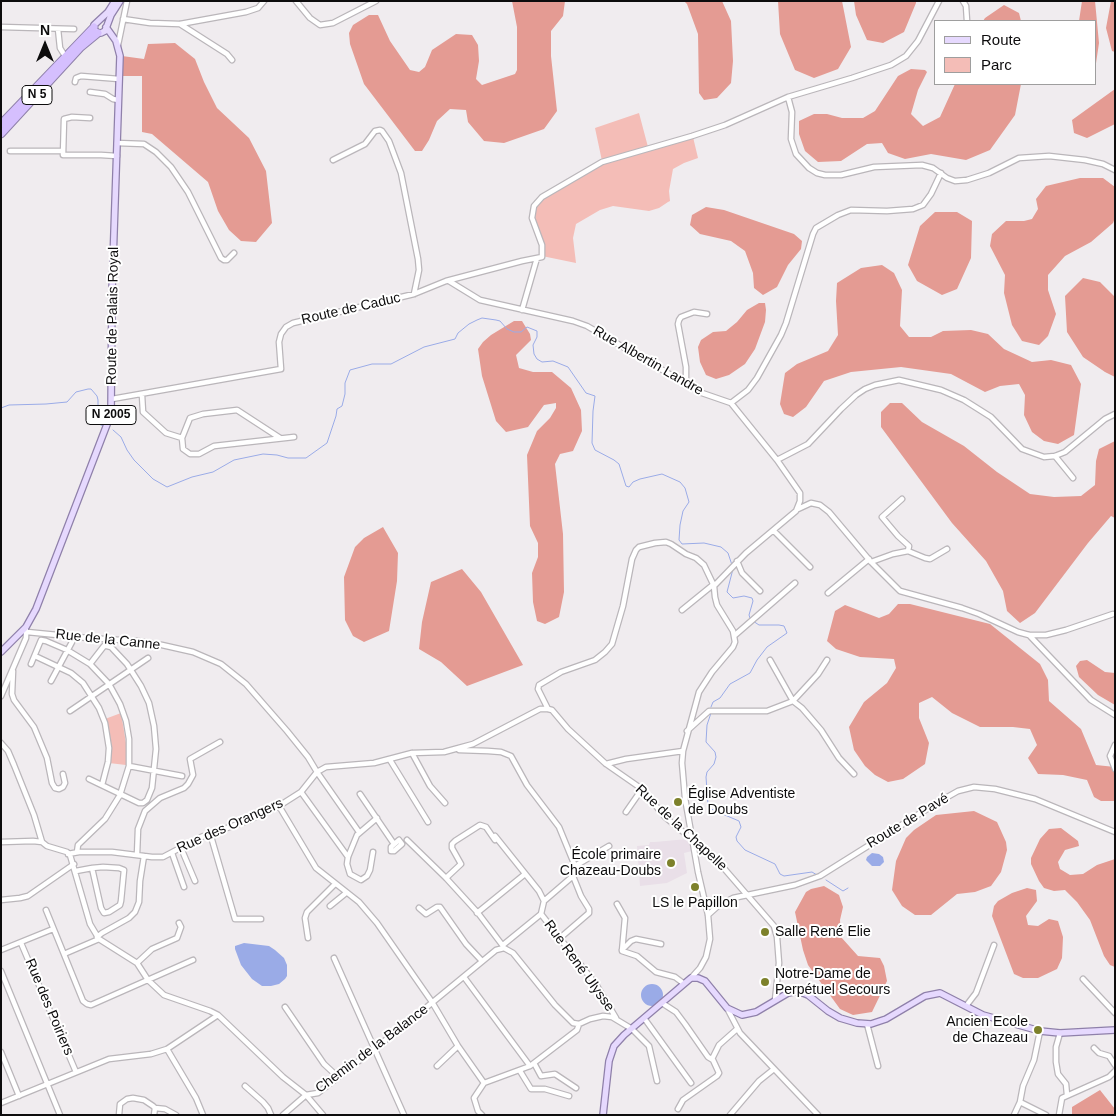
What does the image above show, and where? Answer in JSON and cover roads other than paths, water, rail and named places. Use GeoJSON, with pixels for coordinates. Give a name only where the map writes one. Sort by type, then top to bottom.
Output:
{"type":"FeatureCollection","features":[{"type":"Feature","properties":{"kind":"highway","name":"N 5"},"geometry":{"type":"LineString","coordinates":[[1,134],[101,29]]}},
{"type":"Feature","properties":{"kind":"highway","name":"N 5"},"geometry":{"type":"LineString","coordinates":[[1,124],[65,56],[83,40],[101,29]]}},
{"type":"Feature","properties":{"kind":"highway"},"geometry":{"type":"LineString","coordinates":[[65,56],[69,57],[80,49]]}},
{"type":"Feature","properties":{"kind":"main road","name":"N 5"},"geometry":{"type":"LineString","coordinates":[[115,1],[100,21],[95,23],[101,29],[120,1]]}},
{"type":"Feature","properties":{"kind":"main road"},"geometry":{"type":"LineString","coordinates":[[101,29],[118,45]]}},
{"type":"Feature","properties":{"kind":"main road","name":"Route de Palais Royal"},"geometry":{"type":"LineString","coordinates":[[1,652],[26,629],[36,609],[111,414],[112,291],[120,56],[118,45]]}},
{"type":"Feature","properties":{"kind":"main road"},"geometry":{"type":"LineString","coordinates":[[603,1115],[612,1050],[620,1039],[691,978],[705,980],[727,1008],[739,1014],[756,1012],[788,992],[802,992],[840,1018],[866,1024],[881,1021],[911,1003],[932,994],[944,994],[983,1014],[1040,1031],[1060,1033],[1115,1030]]}},
{"type":"Feature","properties":{"kind":"street"},"geometry":{"type":"LineString","coordinates":[[118,45],[122,34],[127,1]]}},
{"type":"Feature","properties":{"kind":"street"},"geometry":{"type":"LineString","coordinates":[[123,19],[150,23],[180,24],[246,12],[258,8],[264,1]]}},
{"type":"Feature","properties":{"kind":"street"},"geometry":{"type":"LineString","coordinates":[[296,1],[310,18],[320,25],[333,23],[376,1]]}},
{"type":"Feature","properties":{"kind":"street"},"geometry":{"type":"LineString","coordinates":[[522,310],[537,258],[542,257],[543,253],[532,218],[534,206],[542,197],[602,162],[692,136],[731,122],[788,97],[891,65],[906,56],[918,41],[939,1]]}},
{"type":"Feature","properties":{"kind":"street"},"geometry":{"type":"LineString","coordinates":[[963,1],[966,6],[967,20]]}},
{"type":"Feature","properties":{"kind":"street"},"geometry":{"type":"LineString","coordinates":[[180,24],[226,54],[232,60]]}},
{"type":"Feature","properties":{"kind":"street"},"geometry":{"type":"LineString","coordinates":[[1,27],[74,29]]}},
{"type":"Feature","properties":{"kind":"street"},"geometry":{"type":"LineString","coordinates":[[58,29],[60,48],[65,56]]}},
{"type":"Feature","properties":{"kind":"street"},"geometry":{"type":"LineString","coordinates":[[75,82],[76,78],[81,76],[119,79]]}},
{"type":"Feature","properties":{"kind":"street"},"geometry":{"type":"LineString","coordinates":[[90,92],[100,93],[118,100]]}},
{"type":"Feature","properties":{"kind":"street"},"geometry":{"type":"LineString","coordinates":[[788,97],[792,112],[791,138],[796,154],[817,173],[841,175],[866,168],[912,165],[932,168],[955,181],[967,180],[989,173],[1018,158],[1049,156],[1085,160],[1103,164],[1115,170]]}},
{"type":"Feature","properties":{"kind":"street"},"geometry":{"type":"LineString","coordinates":[[63,153],[64,119],[72,117],[90,118]]}},
{"type":"Feature","properties":{"kind":"street"},"geometry":{"type":"LineString","coordinates":[[333,160],[364,144],[374,131],[382,131],[389,142],[401,173],[418,259],[419,270],[414,294]]}},
{"type":"Feature","properties":{"kind":"street"},"geometry":{"type":"LineString","coordinates":[[117,143],[144,144],[156,152],[175,173],[188,192],[221,258],[227,260],[234,253]]}},
{"type":"Feature","properties":{"kind":"street"},"geometry":{"type":"LineString","coordinates":[[10,151],[116,156]]}},
{"type":"Feature","properties":{"kind":"street"},"geometry":{"type":"LineString","coordinates":[[798,509],[801,498],[800,493],[731,402],[748,390],[757,378],[786,323],[810,242],[816,228],[851,210],[904,210],[923,205],[931,194],[941,173]]}},
{"type":"Feature","properties":{"kind":"street","name":"Route de Caduc"},"geometry":{"type":"LineString","coordinates":[[112,399],[281,368],[279,342],[286,327],[293,323],[414,294],[450,281],[537,258]]}},
{"type":"Feature","properties":{"kind":"street","name":"Rue Albertin Landre"},"geometry":{"type":"LineString","coordinates":[[450,281],[480,300],[573,321],[593,328],[705,394],[731,402]]}},
{"type":"Feature","properties":{"kind":"street"},"geometry":{"type":"LineString","coordinates":[[686,383],[686,367],[678,324],[679,320],[681,317],[694,312],[707,314]]}},
{"type":"Feature","properties":{"kind":"street"},"geometry":{"type":"LineString","coordinates":[[776,460],[808,444],[841,409],[865,389],[874,385],[899,380],[941,390],[964,400],[991,417],[1022,449],[1044,457],[1055,456],[1065,452],[1115,414]]}},
{"type":"Feature","properties":{"kind":"street"},"geometry":{"type":"LineString","coordinates":[[142,395],[143,412],[166,433],[182,438]]}},
{"type":"Feature","properties":{"kind":"street"},"geometry":{"type":"LineString","coordinates":[[280,438],[237,410],[203,414],[190,418],[182,438],[183,449],[190,454],[199,454],[214,446],[294,437]]}},
{"type":"Feature","properties":{"kind":"street"},"geometry":{"type":"LineString","coordinates":[[1055,456],[1073,478]]}},
{"type":"Feature","properties":{"kind":"street"},"geometry":{"type":"LineString","coordinates":[[902,499],[882,517],[909,546],[908,551]]}},
{"type":"Feature","properties":{"kind":"street"},"geometry":{"type":"LineString","coordinates":[[682,610],[714,585],[736,562],[798,509],[811,503],[820,505],[829,512],[870,561],[900,591],[962,608],[1029,635],[1046,635],[1066,630],[1113,614]]}},
{"type":"Feature","properties":{"kind":"street"},"geometry":{"type":"LineString","coordinates":[[774,531],[810,567]]}},
{"type":"Feature","properties":{"kind":"street"},"geometry":{"type":"LineString","coordinates":[[317,772],[331,765],[390,760],[412,753],[444,752],[456,749],[473,744],[540,709],[548,708],[538,689],[540,685],[561,672],[595,660],[612,644],[623,606],[632,559],[636,550],[648,544],[666,542],[696,558],[704,565],[714,585],[714,597],[717,605],[734,636],[733,647],[712,672],[699,692],[683,751],[682,763],[685,798],[708,915],[710,939],[706,957],[700,968],[691,978]]}},
{"type":"Feature","properties":{"kind":"street"},"geometry":{"type":"LineString","coordinates":[[828,593],[870,561],[908,551],[928,559],[947,549]]}},
{"type":"Feature","properties":{"kind":"street"},"geometry":{"type":"LineString","coordinates":[[736,562],[742,574],[760,591]]}},
{"type":"Feature","properties":{"kind":"street"},"geometry":{"type":"LineString","coordinates":[[734,636],[795,583]]}},
{"type":"Feature","properties":{"kind":"street"},"geometry":{"type":"LineString","coordinates":[[1,696],[13,671],[26,629]]}},
{"type":"Feature","properties":{"kind":"street","name":"Rue de la Canne"},"geometry":{"type":"LineString","coordinates":[[26,629],[88,638],[136,641],[162,645],[193,652],[221,664],[246,684],[308,757],[359,832]]}},
{"type":"Feature","properties":{"kind":"street"},"geometry":{"type":"LineString","coordinates":[[1029,635],[1091,700],[1115,715]]}},
{"type":"Feature","properties":{"kind":"street"},"geometry":{"type":"LineString","coordinates":[[31,664],[41,640],[67,650],[90,664],[109,684],[120,704],[126,721],[129,766],[120,794],[105,819],[78,845],[77,852]]}},
{"type":"Feature","properties":{"kind":"street"},"geometry":{"type":"LineString","coordinates":[[51,682],[72,642]]}},
{"type":"Feature","properties":{"kind":"street"},"geometry":{"type":"LineString","coordinates":[[89,779],[139,803],[145,802],[152,788],[155,771],[156,737],[149,703],[131,670],[118,654],[104,646],[90,664]]}},
{"type":"Feature","properties":{"kind":"street"},"geometry":{"type":"LineString","coordinates":[[34,656],[71,673],[83,683],[92,696],[105,723],[108,740],[108,762],[102,785]]}},
{"type":"Feature","properties":{"kind":"street"},"geometry":{"type":"LineString","coordinates":[[70,712],[148,658]]}},
{"type":"Feature","properties":{"kind":"street"},"geometry":{"type":"LineString","coordinates":[[770,660],[793,701],[802,708],[821,730],[839,758],[854,774]]}},
{"type":"Feature","properties":{"kind":"street"},"geometry":{"type":"LineString","coordinates":[[687,731],[709,711],[766,710],[793,701],[828,660]]}},
{"type":"Feature","properties":{"kind":"street"},"geometry":{"type":"LineString","coordinates":[[13,671],[12,694],[14,700],[34,727],[47,758],[52,784],[55,788],[63,787],[65,783],[63,774]]}},
{"type":"Feature","properties":{"kind":"street","name":"Rue de la Chapelle"},"geometry":{"type":"LineString","coordinates":[[548,708],[606,764],[642,789],[661,813],[719,862],[774,926],[778,937],[779,962],[776,1000]]}},
{"type":"Feature","properties":{"kind":"street"},"geometry":{"type":"LineString","coordinates":[[136,855],[138,829],[145,811],[160,798],[184,788],[193,775],[190,759],[220,742]]}},
{"type":"Feature","properties":{"kind":"street"},"geometry":{"type":"LineString","coordinates":[[1,743],[8,751],[34,815],[42,842]]}},
{"type":"Feature","properties":{"kind":"street"},"geometry":{"type":"LineString","coordinates":[[1115,745],[1110,756],[1115,769]]}},
{"type":"Feature","properties":{"kind":"street"},"geometry":{"type":"LineString","coordinates":[[456,749],[501,752],[511,756],[527,785],[559,827],[575,866],[573,876],[581,896],[589,909],[589,912],[560,938]]}},
{"type":"Feature","properties":{"kind":"street"},"geometry":{"type":"LineString","coordinates":[[606,764],[626,759],[683,751]]}},
{"type":"Feature","properties":{"kind":"street"},"geometry":{"type":"LineString","coordinates":[[412,753],[430,786],[446,803]]}},
{"type":"Feature","properties":{"kind":"street"},"geometry":{"type":"LineString","coordinates":[[390,760],[428,822]]}},
{"type":"Feature","properties":{"kind":"street"},"geometry":{"type":"LineString","coordinates":[[129,766],[182,776]]}},
{"type":"Feature","properties":{"kind":"street","name":"Rue des Orangers"},"geometry":{"type":"LineString","coordinates":[[68,854],[77,852],[112,852],[159,858],[210,833],[247,821],[279,806],[301,792],[317,772]]}},
{"type":"Feature","properties":{"kind":"street","name":"Route de Pavé"},"geometry":{"type":"LineString","coordinates":[[708,915],[724,902],[746,895],[795,885],[815,878],[935,804],[958,791],[974,787],[995,788],[1035,799],[1115,832]]}},
{"type":"Feature","properties":{"kind":"street"},"geometry":{"type":"LineString","coordinates":[[626,812],[642,789]]}},
{"type":"Feature","properties":{"kind":"street"},"geometry":{"type":"LineString","coordinates":[[301,792],[348,857]]}},
{"type":"Feature","properties":{"kind":"street"},"geometry":{"type":"LineString","coordinates":[[360,794],[394,844]]}},
{"type":"Feature","properties":{"kind":"street"},"geometry":{"type":"LineString","coordinates":[[279,806],[316,868],[359,902],[377,923],[432,1002],[458,1046],[484,1083]]}},
{"type":"Feature","properties":{"kind":"street"},"geometry":{"type":"LineString","coordinates":[[373,852],[369,873],[361,880],[348,872],[348,857],[359,832],[377,818]]}},
{"type":"Feature","properties":{"kind":"street"},"geometry":{"type":"LineString","coordinates":[[487,824],[508,854],[539,891],[544,901]]}},
{"type":"Feature","properties":{"kind":"street"},"geometry":{"type":"LineString","coordinates":[[446,878],[461,864],[452,848],[452,844],[455,841],[483,825],[495,840]]}},
{"type":"Feature","properties":{"kind":"street"},"geometry":{"type":"LineString","coordinates":[[210,833],[235,919],[261,919]]}},
{"type":"Feature","properties":{"kind":"street"},"geometry":{"type":"LineString","coordinates":[[1,842],[33,840],[68,854],[74,864],[90,924],[98,938]]}},
{"type":"Feature","properties":{"kind":"street"},"geometry":{"type":"LineString","coordinates":[[407,840],[446,878],[504,947],[513,953],[567,1019],[572,1023],[579,1024],[602,1016],[617,1019],[632,1029],[649,1046],[657,1081]]}},
{"type":"Feature","properties":{"kind":"street"},"geometry":{"type":"LineString","coordinates":[[575,866],[609,846]]}},
{"type":"Feature","properties":{"kind":"street"},"geometry":{"type":"LineString","coordinates":[[182,848],[195,881]]}},
{"type":"Feature","properties":{"kind":"street"},"geometry":{"type":"LineString","coordinates":[[172,853],[184,888]]}},
{"type":"Feature","properties":{"kind":"street"},"geometry":{"type":"LineString","coordinates":[[64,954],[98,938],[102,933],[136,912],[139,902],[144,856]]}},
{"type":"Feature","properties":{"kind":"street"},"geometry":{"type":"LineString","coordinates":[[1,900],[28,896],[74,864]]}},
{"type":"Feature","properties":{"kind":"street"},"geometry":{"type":"LineString","coordinates":[[76,871],[92,868],[119,868],[124,870],[120,905],[108,912],[104,913],[102,908],[92,868]]}},
{"type":"Feature","properties":{"kind":"street"},"geometry":{"type":"LineString","coordinates":[[477,913],[525,874]]}},
{"type":"Feature","properties":{"kind":"street"},"geometry":{"type":"LineString","coordinates":[[541,914],[544,901],[573,876]]}},
{"type":"Feature","properties":{"kind":"street"},"geometry":{"type":"LineString","coordinates":[[308,938],[305,918],[307,912],[335,884]]}},
{"type":"Feature","properties":{"kind":"street"},"geometry":{"type":"LineString","coordinates":[[330,906],[346,893]]}},
{"type":"Feature","properties":{"kind":"street"},"geometry":{"type":"LineString","coordinates":[[617,904],[625,918],[622,950]]}},
{"type":"Feature","properties":{"kind":"street"},"geometry":{"type":"LineString","coordinates":[[419,908],[426,914],[440,907],[466,944],[482,961]]}},
{"type":"Feature","properties":{"kind":"street"},"geometry":{"type":"LineString","coordinates":[[46,910],[83,1001],[87,1004],[91,1005],[193,960]]}},
{"type":"Feature","properties":{"kind":"street","name":"Chemin de la Balance"},"geometry":{"type":"LineString","coordinates":[[98,938],[137,963],[148,980],[164,995],[218,1015],[283,1077],[306,1095],[318,1093],[496,950],[504,947],[541,914]]}},
{"type":"Feature","properties":{"kind":"street","name":"Rue René Ulysse"},"geometry":{"type":"LineString","coordinates":[[541,914],[597,986],[617,1019]]}},
{"type":"Feature","properties":{"kind":"street"},"geometry":{"type":"LineString","coordinates":[[137,963],[152,949],[177,938],[181,927],[179,922]]}},
{"type":"Feature","properties":{"kind":"street"},"geometry":{"type":"LineString","coordinates":[[1,950],[53,929]]}},
{"type":"Feature","properties":{"kind":"street"},"geometry":{"type":"LineString","coordinates":[[622,950],[631,940],[636,938],[662,944]]}},
{"type":"Feature","properties":{"kind":"street","name":"Rue des Poiriers"},"geometry":{"type":"LineString","coordinates":[[21,943],[76,1072]]}},
{"type":"Feature","properties":{"kind":"street"},"geometry":{"type":"LineString","coordinates":[[966,1006],[976,993],[994,945]]}},
{"type":"Feature","properties":{"kind":"street"},"geometry":{"type":"LineString","coordinates":[[622,950],[637,956],[656,972],[675,977],[683,983]]}},
{"type":"Feature","properties":{"kind":"street"},"geometry":{"type":"LineString","coordinates":[[334,958],[404,1115]]}},
{"type":"Feature","properties":{"kind":"street"},"geometry":{"type":"LineString","coordinates":[[1,971],[60,1115]]}},
{"type":"Feature","properties":{"kind":"street"},"geometry":{"type":"LineString","coordinates":[[464,977],[541,1076],[556,1074],[576,1088]]}},
{"type":"Feature","properties":{"kind":"street"},"geometry":{"type":"LineString","coordinates":[[1082,979],[1115,1012]]}},
{"type":"Feature","properties":{"kind":"street"},"geometry":{"type":"LineString","coordinates":[[662,1003],[676,1012],[708,1057],[712,1059],[719,1073],[718,1076],[683,1100],[678,1109]]}},
{"type":"Feature","properties":{"kind":"street"},"geometry":{"type":"LineString","coordinates":[[285,1007],[324,1064],[338,1077]]}},
{"type":"Feature","properties":{"kind":"street"},"geometry":{"type":"LineString","coordinates":[[727,1008],[737,1029],[818,1115]]}},
{"type":"Feature","properties":{"kind":"street"},"geometry":{"type":"LineString","coordinates":[[1,1103],[109,1059],[151,1054],[167,1049],[218,1015]]}},
{"type":"Feature","properties":{"kind":"street"},"geometry":{"type":"LineString","coordinates":[[644,1018],[691,1082]]}},
{"type":"Feature","properties":{"kind":"street"},"geometry":{"type":"LineString","coordinates":[[482,1115],[478,1111],[474,1098],[484,1083],[520,1071],[532,1064],[578,1030],[579,1024]]}},
{"type":"Feature","properties":{"kind":"street"},"geometry":{"type":"LineString","coordinates":[[866,1024],[878,1066]]}},
{"type":"Feature","properties":{"kind":"street"},"geometry":{"type":"LineString","coordinates":[[712,1059],[719,1045],[737,1029]]}},
{"type":"Feature","properties":{"kind":"street"},"geometry":{"type":"LineString","coordinates":[[1014,1115],[1034,1060],[1040,1031]]}},
{"type":"Feature","properties":{"kind":"street"},"geometry":{"type":"LineString","coordinates":[[1060,1033],[1056,1047],[1056,1062],[1058,1074],[1066,1084],[1067,1096]]}},
{"type":"Feature","properties":{"kind":"street"},"geometry":{"type":"LineString","coordinates":[[437,1066],[458,1046]]}},
{"type":"Feature","properties":{"kind":"street"},"geometry":{"type":"LineString","coordinates":[[1094,1048],[1099,1053],[1109,1056],[1115,1065]]}},
{"type":"Feature","properties":{"kind":"street"},"geometry":{"type":"LineString","coordinates":[[167,1049],[196,1098],[203,1115]]}},
{"type":"Feature","properties":{"kind":"street"},"geometry":{"type":"LineString","coordinates":[[1,1052],[19,1096]]}},
{"type":"Feature","properties":{"kind":"street"},"geometry":{"type":"LineString","coordinates":[[730,1115],[759,1081],[774,1069]]}},
{"type":"Feature","properties":{"kind":"street"},"geometry":{"type":"LineString","coordinates":[[520,1071],[531,1089],[545,1089],[569,1096]]}},
{"type":"Feature","properties":{"kind":"street"},"geometry":{"type":"LineString","coordinates":[[1059,1115],[1062,1098],[1109,1077],[1115,1071]]}},
{"type":"Feature","properties":{"kind":"street"},"geometry":{"type":"LineString","coordinates":[[245,1086],[263,1102],[271,1115]]}},
{"type":"Feature","properties":{"kind":"street"},"geometry":{"type":"LineString","coordinates":[[284,1115],[306,1095],[323,1115]]}},
{"type":"Feature","properties":{"kind":"street"},"geometry":{"type":"LineString","coordinates":[[119,1115],[120,1104],[127,1099],[133,1098],[144,1100],[155,1108],[165,1109],[176,1115]]}},
{"type":"Feature","properties":{"kind":"street"},"geometry":{"type":"LineString","coordinates":[[1020,1102],[1046,1115]]}},
{"type":"Feature","properties":{"kind":"street"},"geometry":{"type":"LineString","coordinates":[[154,1115],[155,1108]]}},
{"type":"Feature","properties":{"kind":"water"},"geometry":{"type":"Polygon","coordinates":[[[872,853],[883,857],[884,862],[880,866],[872,866],[866,860],[872,853]]]}},
{"type":"Feature","properties":{"kind":"water"},"geometry":{"type":"Polygon","coordinates":[[[244,943],[269,946],[275,950],[284,958],[287,965],[287,976],[285,979],[279,984],[262,986],[252,979],[241,965],[235,949],[235,946],[244,943]]]}},
{"type":"Feature","properties":{"kind":"water"},"geometry":{"type":"Polygon","coordinates":[[[652,984],[660,987],[663,995],[660,1003],[652,1006],[644,1003],[641,995],[644,987],[652,984]]]}},
{"type":"Feature","properties":{"kind":"waterway"},"geometry":{"type":"LineString","coordinates":[[113,430],[121,437],[134,460],[153,479],[167,487],[192,477],[213,472],[234,460],[263,454],[288,458],[306,458],[327,443],[337,409],[342,406],[345,383],[350,370],[372,364],[391,364],[424,347],[455,339],[458,333],[477,320],[482,318],[496,320],[514,332],[521,332],[527,327],[537,331],[537,337],[533,345],[534,354],[537,359],[542,362],[553,361],[568,367],[586,393],[595,396],[592,443],[595,450],[619,464],[626,486],[629,487],[633,482],[640,479],[662,474],[680,482],[685,488],[689,502],[683,511],[679,540],[682,544],[704,543],[721,547],[728,553],[732,565]]}},
{"type":"Feature","properties":{"kind":"waterway"},"geometry":{"type":"LineString","coordinates":[[1,388],[1,393]]}},
{"type":"Feature","properties":{"kind":"waterway"},"geometry":{"type":"LineString","coordinates":[[1,408],[9,405],[67,402],[76,392],[91,389],[97,396],[98,420],[99,424],[103,426]]}},
{"type":"Feature","properties":{"kind":"waterway"},"geometry":{"type":"LineString","coordinates":[[733,569],[727,592],[733,598],[744,596],[752,598],[750,618]]}},
{"type":"Feature","properties":{"kind":"waterway"},"geometry":{"type":"LineString","coordinates":[[711,707],[713,702],[720,698],[730,684],[750,673],[767,647],[787,633],[784,626],[759,625],[753,621]]}},
{"type":"Feature","properties":{"kind":"waterway"},"geometry":{"type":"LineString","coordinates":[[711,713],[707,725],[706,742],[715,752],[716,757],[706,777],[708,805],[713,810],[739,821],[741,827],[736,837],[737,841],[745,850],[775,864],[780,874],[784,876],[812,872],[817,875]]}},
{"type":"Feature","properties":{"kind":"waterway"},"geometry":{"type":"LineString","coordinates":[[826,880],[843,891],[848,888]]}},
{"type":"Feature","properties":{"kind":"place","name":"Église Adventiste de Doubs"},"geometry":{"type":"Point","coordinates":[678,802]}},
{"type":"Feature","properties":{"kind":"place","name":"École primaire Chazeau-Doubs"},"geometry":{"type":"Point","coordinates":[671,863]}},
{"type":"Feature","properties":{"kind":"place","name":"LS le Papillon"},"geometry":{"type":"Point","coordinates":[695,887]}},
{"type":"Feature","properties":{"kind":"place","name":"Salle René Elie"},"geometry":{"type":"Point","coordinates":[765,932]}},
{"type":"Feature","properties":{"kind":"place","name":"Notre-Dame de Perpétuel Secours"},"geometry":{"type":"Point","coordinates":[765,982]}},
{"type":"Feature","properties":{"kind":"place","name":"Ancien Ecole de Chazeau"},"geometry":{"type":"Point","coordinates":[1038,1030]}}]}
